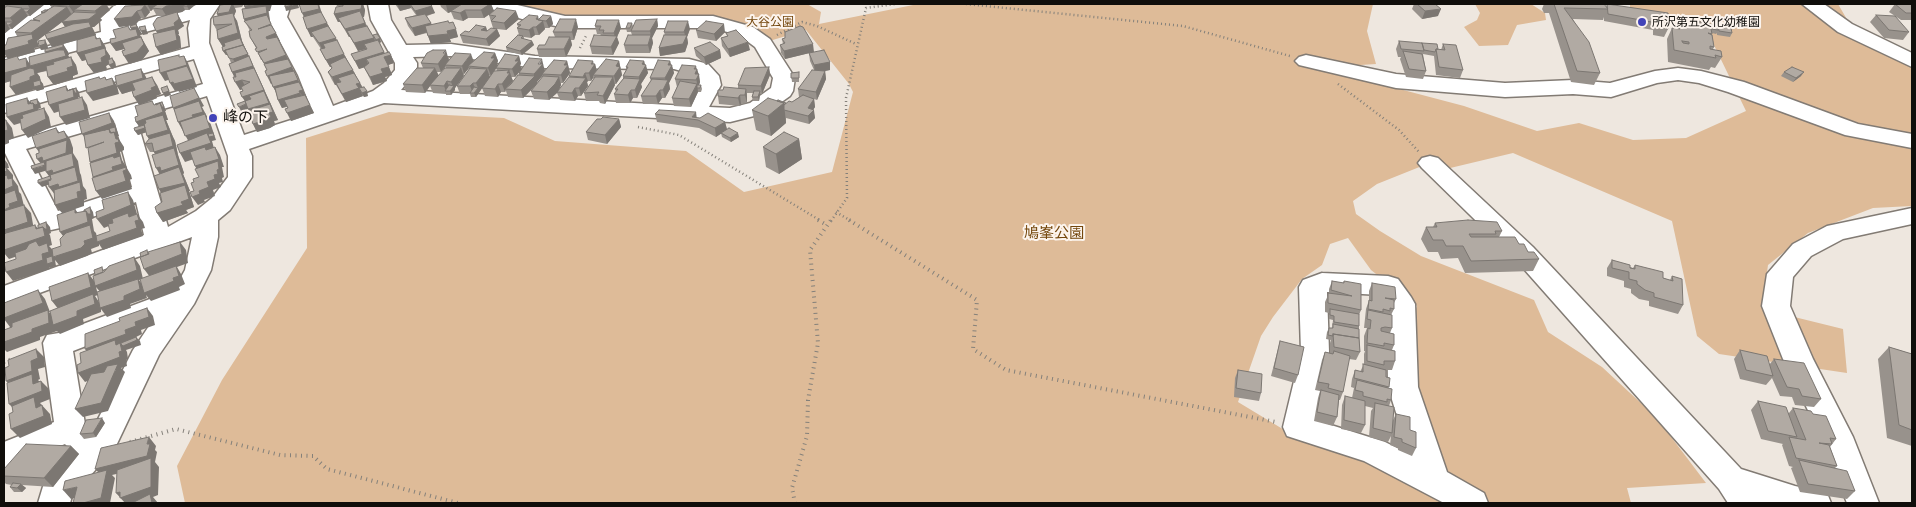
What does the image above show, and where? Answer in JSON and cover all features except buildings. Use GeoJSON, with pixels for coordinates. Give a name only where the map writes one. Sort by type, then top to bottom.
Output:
{"type":"FeatureCollection","features":[{"type":"Feature","properties":{"kind":"street"},"geometry":{"type":"LineString","coordinates":[[4,42],[54,4]]}},
{"type":"Feature","properties":{"kind":"street"},"geometry":{"type":"LineString","coordinates":[[111,35],[110,19],[128,4]]}},
{"type":"Feature","properties":{"kind":"street"},"geometry":{"type":"LineString","coordinates":[[281,4],[277,17],[308,75],[326,116]]}},
{"type":"Feature","properties":{"kind":"street"},"geometry":{"type":"LineString","coordinates":[[238,145],[382,96],[392,88],[406,71],[406,63],[380,20],[378,4]]}},
{"type":"Feature","properties":{"kind":"street"},"geometry":{"type":"LineString","coordinates":[[382,96],[730,115],[758,108],[782,91],[784,78],[762,43],[746,31],[713,22],[565,22],[529,15],[493,4]]}},
{"type":"Feature","properties":{"kind":"street"},"geometry":{"type":"LineString","coordinates":[[1812,4],[1845,28],[1912,61]]}},
{"type":"Feature","properties":{"kind":"street"},"geometry":{"type":"LineString","coordinates":[[4,64],[207,7]]}},
{"type":"Feature","properties":{"kind":"street"},"geometry":{"type":"LineString","coordinates":[[9,295],[159,241],[205,217],[221,204],[240,177],[242,167],[238,145],[201,50],[198,28],[207,7]]}},
{"type":"Feature","properties":{"kind":"street"},"geometry":{"type":"LineString","coordinates":[[4,106],[201,50]]}},
{"type":"Feature","properties":{"kind":"street"},"geometry":{"type":"LineString","coordinates":[[400,51],[451,50],[535,62],[674,63],[700,69],[708,76],[710,85],[695,114]]}},
{"type":"Feature","properties":{"kind":"street"},"geometry":{"type":"LineString","coordinates":[[1306,61],[1396,81],[1459,88],[1505,90],[1573,87],[1610,90],[1655,76],[1678,74],[1701,77],[1736,87],[1853,130],[1912,141]]}},
{"type":"Feature","properties":{"kind":"street"},"geometry":{"type":"LineString","coordinates":[[144,191],[51,222],[13,146],[216,87]]}},
{"type":"Feature","properties":{"kind":"street"},"geometry":{"type":"LineString","coordinates":[[124,114],[159,241]]}},
{"type":"Feature","properties":{"kind":"street"},"geometry":{"type":"LineString","coordinates":[[1430,163],[1524,253],[1738,491],[1815,503]]}},
{"type":"Feature","properties":{"kind":"street"},"geometry":{"type":"LineString","coordinates":[[1862,503],[1837,438],[1798,359],[1776,306],[1780,274],[1802,250],[1836,232],[1912,216]]}},
{"type":"Feature","properties":{"kind":"street"},"geometry":{"type":"LineString","coordinates":[[54,503],[57,490],[104,439],[147,350],[184,297],[198,270],[205,237],[205,217]]}},
{"type":"Feature","properties":{"kind":"street"},"geometry":{"type":"LineString","coordinates":[[1434,481],[1404,387],[1400,332],[1401,304],[1388,286],[1322,282],[1313,287],[1315,352],[1298,427],[1374,451],[1434,481],[1472,503]]}},
{"type":"Feature","properties":{"kind":"street"},"geometry":{"type":"LineString","coordinates":[[92,452],[70,428],[57,344],[184,297]]}},
{"type":"Feature","properties":{"kind":"street"},"geometry":{"type":"LineString","coordinates":[[4,455],[70,428]]}},
{"type":"Feature","properties":{"kind":"path"},"geometry":{"type":"LineString","coordinates":[[795,503],[792,488],[807,436],[808,400],[818,343],[810,250],[847,198],[846,98],[856,44],[866,8],[895,4]]}},
{"type":"Feature","properties":{"kind":"path"},"geometry":{"type":"LineString","coordinates":[[966,4],[1183,26],[1306,61]]}},
{"type":"Feature","properties":{"kind":"path"},"geometry":{"type":"LineString","coordinates":[[573,63],[593,22]]}},
{"type":"Feature","properties":{"kind":"path"},"geometry":{"type":"LineString","coordinates":[[762,43],[767,37],[778,35],[802,22],[817,26],[856,44]]}},
{"type":"Feature","properties":{"kind":"path"},"geometry":{"type":"LineString","coordinates":[[1337,83],[1398,130],[1430,163]]}},
{"type":"Feature","properties":{"kind":"path"},"geometry":{"type":"LineString","coordinates":[[614,109],[613,122],[680,135],[827,225]]}},
{"type":"Feature","properties":{"kind":"path"},"geometry":{"type":"LineString","coordinates":[[836,212],[977,300],[973,349],[1006,370],[1142,395],[1298,427]]}},
{"type":"Feature","properties":{"kind":"path"},"geometry":{"type":"LineString","coordinates":[[4,362],[22,356]]}},
{"type":"Feature","properties":{"kind":"path"},"geometry":{"type":"LineString","coordinates":[[4,367],[13,364]]}},
{"type":"Feature","properties":{"kind":"path"},"geometry":{"type":"LineString","coordinates":[[92,452],[176,430],[280,455],[313,456],[327,469],[458,503]]}},
{"type":"Feature","properties":{"kind":"green space","name":"鳩峯公園"},"geometry":{"type":"Polygon","coordinates":[[[501,4],[807,4],[821,12],[819,24],[918,4],[1373,4],[1367,31],[1376,64],[1345,66],[1350,76],[1464,106],[1537,131],[1579,123],[1633,140],[1686,138],[1746,111],[1711,39],[1630,10],[1630,4],[1838,4],[1852,28],[1912,57],[1912,206],[1873,208],[1808,233],[1768,265],[1762,309],[1843,329],[1847,373],[1719,354],[1697,336],[1672,221],[1513,153],[1446,169],[1427,164],[1377,184],[1353,201],[1356,214],[1421,256],[1534,300],[1548,332],[1602,367],[1656,417],[1706,483],[1627,488],[1631,503],[185,503],[177,466],[222,380],[307,248],[306,138],[389,112],[504,118],[555,141],[686,151],[744,192],[832,172],[853,92],[849,84],[806,30],[766,42],[750,30],[572,19],[534,14],[501,4]],[[1348,238],[1330,244],[1322,265],[1302,279],[1261,336],[1238,402],[1281,428],[1440,481],[1407,332],[1417,306],[1371,270],[1348,238]]]}},
{"type":"Feature","properties":{"kind":"green space"},"geometry":{"type":"Polygon","coordinates":[[[1475,4],[1531,4],[1545,13],[1546,20],[1517,25],[1508,45],[1479,46],[1464,27],[1477,20],[1480,13],[1475,4]]]}},
{"type":"Feature","properties":{"kind":"place","name":"所沢第五文化幼稚園"},"geometry":{"type":"Point","coordinates":[1642,22]}},
{"type":"Feature","properties":{"kind":"place","name":"峰の下"},"geometry":{"type":"Point","coordinates":[213,118]}},
{"type":"Feature","properties":{"kind":"park label","name":"大谷公園"},"geometry":{"type":"Point","coordinates":[770,22]}}]}
